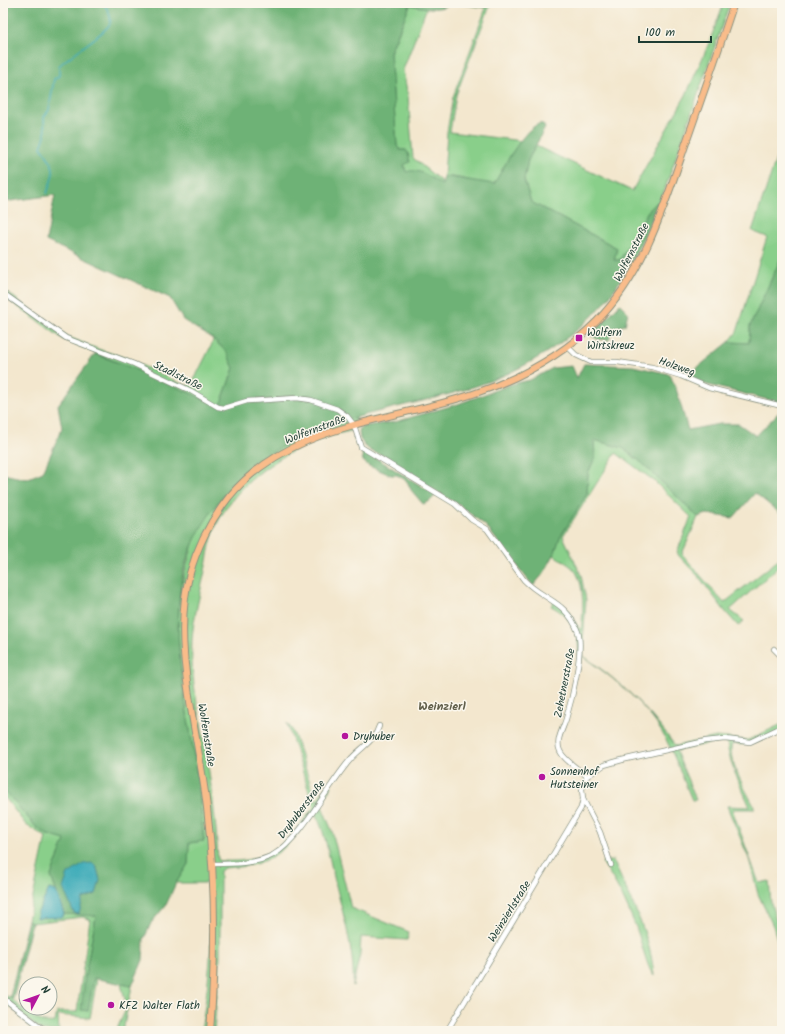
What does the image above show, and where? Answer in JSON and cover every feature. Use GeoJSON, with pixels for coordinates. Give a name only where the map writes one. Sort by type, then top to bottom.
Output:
{"type":"FeatureCollection","features":[{"type":"Feature","properties":{"kind":"main road","name":"Wolfernstraße"},"geometry":{"type":"LineString","coordinates":[[210,1031],[216,934],[213,864],[207,806],[185,651],[184,606],[190,572],[210,524],[235,491],[249,476],[269,461],[298,444],[354,425],[473,394],[528,371],[568,347],[596,322],[616,298],[636,268],[647,247],[670,189],[734,3]]}},
{"type":"Feature","properties":{"kind":"street","name":"Stadlstraße"},"geometry":{"type":"LineString","coordinates":[[3,293],[54,332],[88,348],[134,364],[191,391],[218,407],[224,408],[247,401],[304,399],[338,410],[347,416],[354,425]]}},
{"type":"Feature","properties":{"kind":"street","name":"Holzweg"},"geometry":{"type":"LineString","coordinates":[[568,347],[576,356],[591,362],[617,362],[652,367],[681,376],[709,388],[782,406]]}},
{"type":"Feature","properties":{"kind":"street","name":"Zehetnerstraße"},"geometry":{"type":"LineString","coordinates":[[354,425],[361,447],[454,504],[472,520],[487,529],[531,587],[552,599],[568,614],[578,632],[581,652],[568,711],[558,746],[561,753],[587,776]]}},
{"type":"Feature","properties":{"kind":"street"},"geometry":{"type":"LineString","coordinates":[[774,649],[782,657]]}},
{"type":"Feature","properties":{"kind":"street","name":"Dryhuberstraße"},"geometry":{"type":"LineString","coordinates":[[213,864],[259,860],[278,851],[308,818],[340,771],[376,735],[379,726]]}},
{"type":"Feature","properties":{"kind":"street"},"geometry":{"type":"LineString","coordinates":[[587,776],[604,765],[622,760],[716,739],[750,742],[782,727]]}},
{"type":"Feature","properties":{"kind":"street","name":"Weinzierlstraße"},"geometry":{"type":"LineString","coordinates":[[447,1031],[581,808],[583,799],[582,789],[587,776]]}},
{"type":"Feature","properties":{"kind":"street"},"geometry":{"type":"LineString","coordinates":[[583,799],[600,832],[612,865]]}},
{"type":"Feature","properties":{"kind":"street"},"geometry":{"type":"LineString","coordinates":[[3,998],[46,1031]]}},
{"type":"Feature","properties":{"kind":"green space"},"geometry":{"type":"Polygon","coordinates":[[[3,3],[451,3],[447,6],[437,8],[425,8],[410,5],[390,52],[397,146],[400,150],[406,150],[408,153],[410,162],[404,165],[406,172],[420,172],[442,185],[444,177],[494,184],[523,138],[537,125],[543,124],[545,128],[528,160],[524,180],[531,202],[617,248],[614,260],[620,260],[648,211],[656,203],[659,204],[632,261],[612,293],[595,314],[561,343],[525,365],[495,379],[432,399],[336,423],[305,435],[276,450],[253,465],[234,484],[214,508],[200,530],[189,554],[182,579],[178,615],[178,638],[182,683],[197,773],[204,841],[189,843],[188,864],[176,883],[166,905],[151,923],[144,939],[143,960],[132,986],[94,978],[88,1011],[81,1010],[85,976],[96,916],[64,914],[51,876],[65,840],[48,835],[37,828],[3,789],[3,474],[26,479],[43,472],[62,428],[58,405],[95,354],[132,368],[220,406],[234,368],[226,351],[213,339],[183,320],[170,298],[46,241],[55,195],[3,202],[3,3]],[[96,865],[83,899],[96,894],[100,880],[96,865]]]}},
{"type":"Feature","properties":{"kind":"green space"},"geometry":{"type":"Polygon","coordinates":[[[451,3],[465,3],[487,7],[488,3],[491,3],[456,95],[450,132],[522,141],[511,154],[494,184],[444,177],[447,132],[453,97],[486,8],[460,4],[449,5],[451,3]]]}},
{"type":"Feature","properties":{"kind":"green space"},"geometry":{"type":"Polygon","coordinates":[[[724,3],[730,3],[661,200],[648,211],[620,260],[614,260],[617,248],[531,202],[524,180],[528,160],[536,146],[632,191],[686,95],[707,48],[724,3]]]}},
{"type":"Feature","properties":{"kind":"green space"},"geometry":{"type":"Polygon","coordinates":[[[410,5],[427,7],[403,70],[408,96],[413,158],[443,183],[442,185],[406,172],[404,164],[408,153],[406,150],[400,150],[397,146],[390,53],[410,5]]]}},
{"type":"Feature","properties":{"kind":"green space"},"geometry":{"type":"Polygon","coordinates":[[[782,141],[782,256],[750,326],[749,343],[729,342],[737,332],[767,237],[752,231],[782,141]]]}},
{"type":"Feature","properties":{"kind":"green space"},"geometry":{"type":"Polygon","coordinates":[[[782,256],[782,403],[700,383],[687,376],[729,342],[749,343],[750,326],[782,256]]]}},
{"type":"Feature","properties":{"kind":"green space"},"geometry":{"type":"Polygon","coordinates":[[[3,289],[64,335],[98,349],[126,358],[186,386],[192,384],[212,344],[213,339],[226,351],[234,368],[220,406],[63,339],[3,296],[3,289]]]}},
{"type":"Feature","properties":{"kind":"green space"},"geometry":{"type":"Polygon","coordinates":[[[620,304],[628,312],[625,325],[613,328],[609,340],[598,339],[590,335],[620,304]]]}},
{"type":"Feature","properties":{"kind":"green space"},"geometry":{"type":"Polygon","coordinates":[[[584,364],[633,366],[669,374],[675,385],[688,430],[719,424],[739,424],[756,436],[782,409],[782,515],[755,493],[733,518],[707,514],[698,517],[642,463],[623,448],[594,440],[595,458],[588,473],[587,494],[560,537],[554,555],[544,573],[533,586],[485,525],[459,505],[406,473],[392,459],[371,451],[360,439],[360,428],[365,426],[395,422],[458,404],[512,384],[530,380],[553,368],[572,366],[577,378],[584,364]]]}},
{"type":"Feature","properties":{"kind":"green space"},"geometry":{"type":"Polygon","coordinates":[[[357,417],[351,431],[312,443],[274,462],[242,489],[228,505],[212,536],[208,553],[193,632],[193,672],[211,786],[218,860],[246,860],[269,853],[286,842],[314,807],[287,723],[293,731],[316,801],[329,783],[332,786],[321,804],[332,831],[351,908],[409,932],[407,940],[361,937],[360,954],[353,986],[350,944],[324,836],[315,813],[283,849],[267,859],[241,867],[224,868],[220,871],[220,957],[214,1031],[201,1031],[211,939],[208,883],[176,883],[188,864],[189,843],[204,841],[197,775],[180,663],[178,634],[179,606],[183,579],[196,534],[201,525],[222,497],[247,471],[268,454],[296,439],[357,417]]]}},
{"type":"Feature","properties":{"kind":"green space"},"geometry":{"type":"Polygon","coordinates":[[[594,440],[623,448],[642,463],[698,517],[682,554],[724,603],[782,557],[782,562],[778,567],[730,610],[744,621],[738,626],[677,552],[691,517],[653,480],[616,453],[563,536],[581,575],[586,600],[582,655],[626,690],[579,654],[577,638],[569,620],[551,606],[555,599],[567,610],[581,631],[583,601],[579,578],[571,567],[554,555],[560,537],[587,494],[588,473],[595,458],[594,440]]]}},
{"type":"Feature","properties":{"kind":"green space"},"geometry":{"type":"Polygon","coordinates":[[[366,452],[436,495],[430,501],[423,504],[411,490],[407,481],[397,475],[391,475],[369,466],[363,461],[362,453],[366,452]]]}},
{"type":"Feature","properties":{"kind":"green space"},"geometry":{"type":"Polygon","coordinates":[[[640,703],[676,746],[716,737],[748,740],[782,724],[782,730],[752,743],[740,745],[732,744],[731,750],[734,767],[754,806],[754,809],[732,809],[759,883],[769,881],[771,903],[782,942],[782,956],[773,926],[758,894],[749,859],[727,806],[750,807],[730,759],[727,742],[711,743],[676,751],[696,800],[692,800],[667,741],[656,723],[640,703]]]}},
{"type":"Feature","properties":{"kind":"green space"},"geometry":{"type":"Polygon","coordinates":[[[3,789],[37,828],[48,835],[66,840],[51,876],[56,891],[49,889],[37,914],[62,917],[64,914],[96,915],[85,976],[82,1010],[88,1011],[94,978],[97,978],[90,1018],[58,1015],[58,1012],[77,1012],[90,919],[82,917],[32,923],[28,920],[46,837],[26,825],[3,795],[3,789]]]}},
{"type":"Feature","properties":{"kind":"green space"},"geometry":{"type":"Polygon","coordinates":[[[613,860],[644,931],[649,946],[654,976],[649,967],[637,930],[628,909],[602,862],[613,860]]]}},
{"type":"Feature","properties":{"kind":"green space"},"geometry":{"type":"Polygon","coordinates":[[[28,920],[32,923],[13,999],[10,997],[28,920]]]}},
{"type":"Feature","properties":{"kind":"green space"},"geometry":{"type":"Polygon","coordinates":[[[121,984],[132,986],[123,1031],[116,1031],[127,1007],[121,984]]]}},
{"type":"Feature","properties":{"kind":"green space"},"geometry":{"type":"Polygon","coordinates":[[[3,994],[10,997],[18,1004],[18,1013],[3,1001],[3,994]]]}},
{"type":"Feature","properties":{"kind":"green space"},"geometry":{"type":"Polygon","coordinates":[[[58,1015],[59,1031],[42,1031],[22,1016],[32,1016],[42,1021],[55,1022],[56,1016],[58,1015]]]}},
{"type":"Feature","properties":{"kind":"water"},"geometry":{"type":"Polygon","coordinates":[[[91,863],[96,865],[100,880],[96,894],[83,899],[79,914],[74,913],[63,888],[68,874],[84,864],[91,863]]]}},
{"type":"Feature","properties":{"kind":"water"},"geometry":{"type":"Polygon","coordinates":[[[49,889],[56,891],[64,914],[62,917],[37,918],[37,914],[49,889]]]}},
{"type":"Feature","properties":{"kind":"waterway"},"geometry":{"type":"LineString","coordinates":[[47,193],[52,179],[53,169],[50,159],[41,147],[45,136],[44,117],[49,110],[54,79],[59,76],[59,66],[108,27],[110,23],[110,15],[103,3]]}},
{"type":"Feature","properties":{"kind":"place","name":"Wolfern Wirtskreuz"},"geometry":{"type":"Point","coordinates":[579,338]}},
{"type":"Feature","properties":{"kind":"place","name":"Dryhuber"},"geometry":{"type":"Point","coordinates":[345,736]}},
{"type":"Feature","properties":{"kind":"place","name":"Sonnenhof Hutsteiner"},"geometry":{"type":"Point","coordinates":[542,777]}},
{"type":"Feature","properties":{"kind":"place","name":"KFZ Walter Flath"},"geometry":{"type":"Point","coordinates":[111,1005]}},
{"type":"Feature","properties":{"kind":"district","name":"Weinzierl"},"geometry":{"type":"Point","coordinates":[442,706]}}]}
